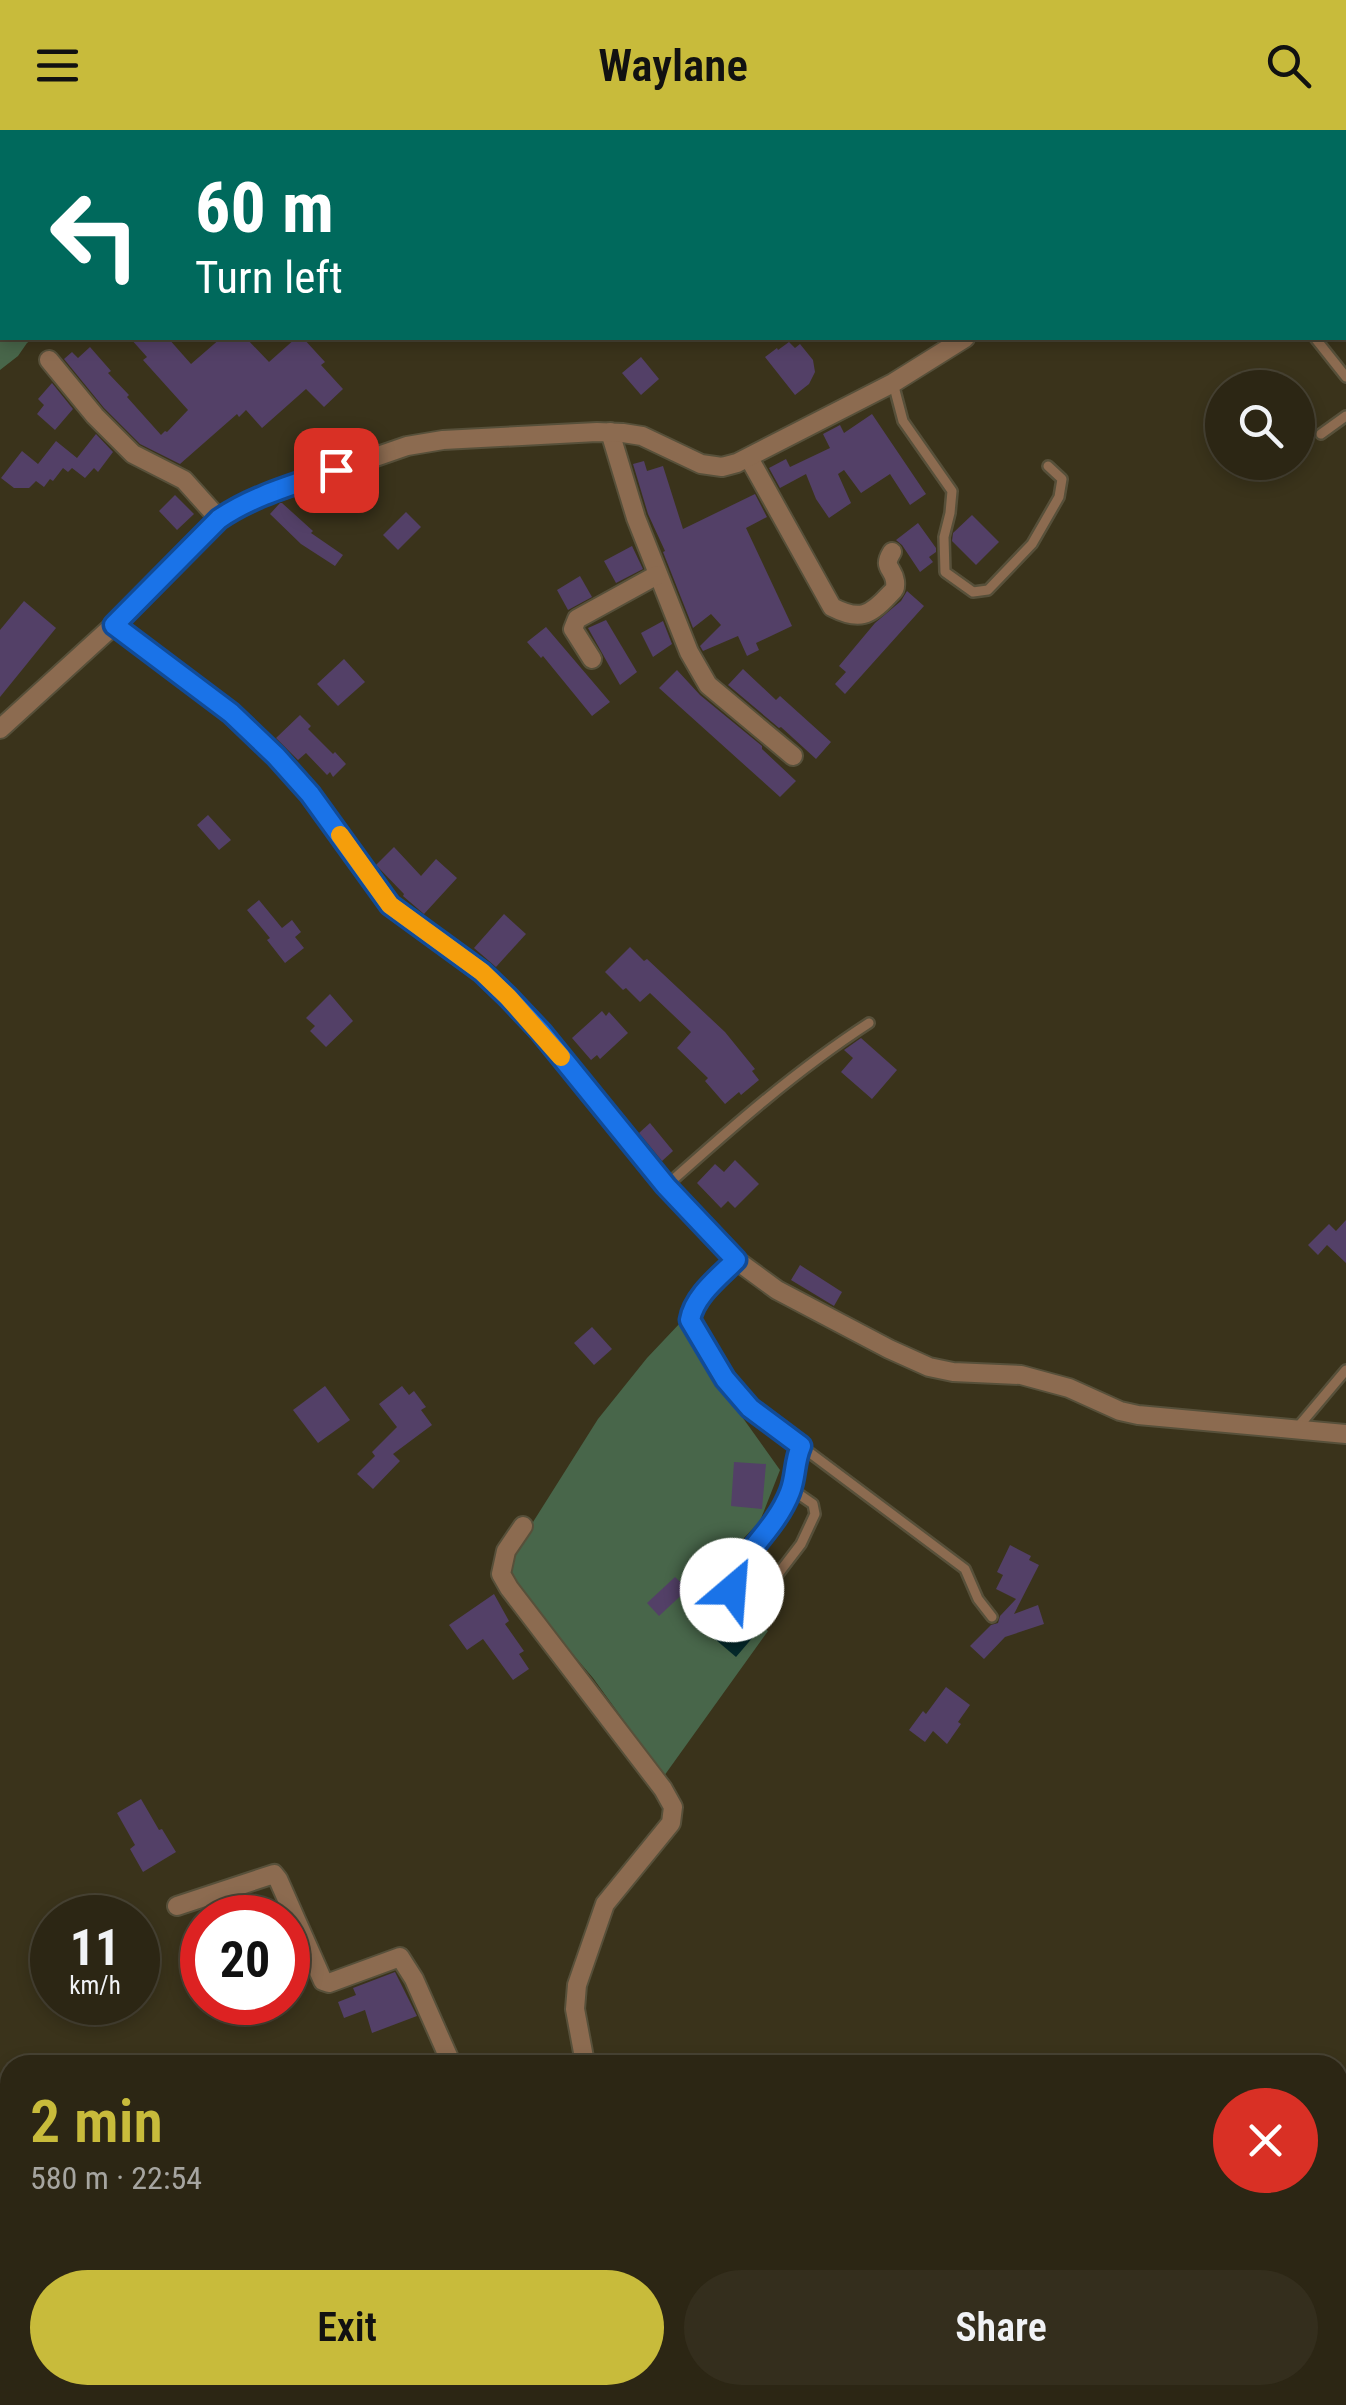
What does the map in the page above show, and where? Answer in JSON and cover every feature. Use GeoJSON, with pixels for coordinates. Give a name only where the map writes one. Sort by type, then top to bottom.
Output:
{"type":"FeatureCollection","features":[{"type":"Feature","properties":{"kind":"street"},"geometry":{"type":"LineString","coordinates":[[0,729],[114,625],[219,519],[266,494],[426,442],[610,432],[642,436],[701,464],[722,467],[749,458],[894,383],[962,340]]}},
{"type":"Feature","properties":{"kind":"street"},"geometry":{"type":"LineString","coordinates":[[49,360],[95,416],[133,454],[184,480],[219,519]]}},
{"type":"Feature","properties":{"kind":"street"},"geometry":{"type":"LineString","coordinates":[[610,432],[657,575],[708,685],[794,756]]}},
{"type":"Feature","properties":{"kind":"street"},"geometry":{"type":"LineString","coordinates":[[749,458],[832,608],[844,614],[874,612],[895,588],[887,564],[892,552]]}},
{"type":"Feature","properties":{"kind":"street"},"geometry":{"type":"LineString","coordinates":[[592,659],[574,629],[576,619],[657,575]]}},
{"type":"Feature","properties":{"kind":"street"},"geometry":{"type":"LineString","coordinates":[[114,625],[231,713],[276,756],[310,794],[390,905],[482,972],[508,997],[666,1186],[736,1260],[777,1290],[929,1366],[953,1372],[1021,1375],[1138,1414],[1346,1434]]}},
{"type":"Feature","properties":{"kind":"street"},"geometry":{"type":"LineString","coordinates":[[523,1526],[506,1551],[501,1574],[673,1807],[671,1823],[605,1904],[576,1985],[574,2009],[583,2055]]}},
{"type":"Feature","properties":{"kind":"street"},"geometry":{"type":"LineString","coordinates":[[177,1906],[274,1874],[323,1981],[329,1983],[400,1957],[448,2055]]}},
{"type":"Feature","properties":{"kind":"lane"},"geometry":{"type":"LineString","coordinates":[[1317,340],[1346,377]]}},
{"type":"Feature","properties":{"kind":"lane"},"geometry":{"type":"LineString","coordinates":[[894,383],[903,421],[952,491],[944,537],[946,572],[973,592],[988,590],[1032,544],[1060,497],[1062,480],[1048,466]]}},
{"type":"Feature","properties":{"kind":"lane"},"geometry":{"type":"LineString","coordinates":[[1321,434],[1346,416]]}},
{"type":"Feature","properties":{"kind":"lane"},"geometry":{"type":"LineString","coordinates":[[666,1186],[785,1082],[868,1023]]}},
{"type":"Feature","properties":{"kind":"lane"},"geometry":{"type":"LineString","coordinates":[[736,1260],[711,1285],[692,1310],[690,1320],[725,1379],[750,1408],[965,1569],[978,1600],[992,1617]]}},
{"type":"Feature","properties":{"kind":"lane"},"geometry":{"type":"LineString","coordinates":[[1296,1429],[1346,1370]]}},
{"type":"Feature","properties":{"kind":"lane"},"geometry":{"type":"LineString","coordinates":[[790,1492],[813,1504],[815,1514],[802,1544],[762,1595],[752,1600],[738,1598],[732,1590],[731,1577],[781,1510],[790,1492],[801,1446]]}},
{"type":"Feature","properties":{"kind":"green space"},"geometry":{"type":"Polygon","coordinates":[[[0,340],[31,340],[18,356],[0,370],[0,340]]]}},
{"type":"Feature","properties":{"kind":"green space"},"geometry":{"type":"Polygon","coordinates":[[[681,1322],[780,1470],[760,1521],[707,1577],[768,1631],[664,1776],[593,1678],[519,1591],[512,1570],[516,1549],[598,1419],[681,1322]]]}},
{"type":"Feature","properties":{"kind":"water"},"geometry":{"type":"Polygon","coordinates":[[[719,1607],[754,1636],[736,1657],[702,1628],[719,1607]]]}},
{"type":"Feature","properties":{"kind":"building"},"geometry":{"type":"Polygon","coordinates":[[[132,340],[170,340],[191,364],[219,340],[248,340],[269,362],[294,340],[305,340],[343,389],[324,407],[306,389],[262,428],[246,410],[239,417],[237,414],[180,464],[140,444],[64,359],[72,352],[78,358],[90,347],[161,435],[188,410],[143,360],[147,357],[132,340]]]}},
{"type":"Feature","properties":{"kind":"building"},"geometry":{"type":"Polygon","coordinates":[[[789,342],[795,348],[800,344],[813,360],[815,372],[809,384],[795,395],[765,357],[789,342]]]}},
{"type":"Feature","properties":{"kind":"building"},"geometry":{"type":"Polygon","coordinates":[[[641,357],[659,379],[641,395],[622,373],[641,357]]]}},
{"type":"Feature","properties":{"kind":"building"},"geometry":{"type":"Polygon","coordinates":[[[52,383],[73,409],[55,430],[37,414],[44,405],[38,399],[52,383]]]}},
{"type":"Feature","properties":{"kind":"building"},"geometry":{"type":"Polygon","coordinates":[[[872,414],[926,494],[910,505],[890,474],[861,493],[844,470],[838,474],[851,503],[829,518],[806,474],[780,488],[769,468],[786,459],[790,467],[830,448],[823,434],[840,425],[844,433],[872,414]]]}},
{"type":"Feature","properties":{"kind":"building"},"geometry":{"type":"Polygon","coordinates":[[[96,434],[113,452],[98,472],[94,468],[85,478],[72,468],[68,472],[63,468],[44,487],[36,481],[29,488],[14,488],[1,478],[22,451],[38,464],[56,441],[77,458],[96,434]]]}},
{"type":"Feature","properties":{"kind":"building"},"geometry":{"type":"Polygon","coordinates":[[[644,461],[647,471],[663,466],[683,529],[755,494],[767,517],[746,528],[792,626],[756,643],[759,650],[747,656],[738,636],[703,651],[700,646],[721,625],[711,614],[693,628],[648,514],[633,464],[644,461]]]}},
{"type":"Feature","properties":{"kind":"building"},"geometry":{"type":"Polygon","coordinates":[[[175,495],[194,514],[177,530],[159,511],[175,495]]]}},
{"type":"Feature","properties":{"kind":"building"},"geometry":{"type":"Polygon","coordinates":[[[280,503],[311,533],[343,555],[335,566],[301,544],[270,514],[280,503]]]}},
{"type":"Feature","properties":{"kind":"building"},"geometry":{"type":"Polygon","coordinates":[[[406,512],[421,527],[398,550],[383,535],[406,512]]]}},
{"type":"Feature","properties":{"kind":"building"},"geometry":{"type":"Polygon","coordinates":[[[972,515],[999,542],[976,565],[952,541],[953,533],[972,515]]]}},
{"type":"Feature","properties":{"kind":"building"},"geometry":{"type":"Polygon","coordinates":[[[918,523],[936,548],[929,557],[933,562],[920,572],[896,540],[918,523]]]}},
{"type":"Feature","properties":{"kind":"building"},"geometry":{"type":"Polygon","coordinates":[[[632,546],[643,569],[616,583],[604,561],[632,546]]]}},
{"type":"Feature","properties":{"kind":"building"},"geometry":{"type":"Polygon","coordinates":[[[580,576],[592,597],[568,610],[557,590],[580,576]]]}},
{"type":"Feature","properties":{"kind":"building"},"geometry":{"type":"Polygon","coordinates":[[[907,591],[924,606],[845,694],[835,684],[846,672],[839,666],[907,591]]]}},
{"type":"Feature","properties":{"kind":"building"},"geometry":{"type":"Polygon","coordinates":[[[24,601],[56,628],[0,697],[0,630],[24,601]]]}},
{"type":"Feature","properties":{"kind":"building"},"geometry":{"type":"Polygon","coordinates":[[[606,620],[637,672],[620,685],[588,628],[606,620]]]}},
{"type":"Feature","properties":{"kind":"building"},"geometry":{"type":"Polygon","coordinates":[[[663,621],[672,644],[653,657],[641,633],[663,621]]]}},
{"type":"Feature","properties":{"kind":"building"},"geometry":{"type":"Polygon","coordinates":[[[546,627],[610,702],[592,716],[527,642],[546,627]]]}},
{"type":"Feature","properties":{"kind":"building"},"geometry":{"type":"Polygon","coordinates":[[[344,659],[365,682],[338,706],[317,684],[344,659]]]}},
{"type":"Feature","properties":{"kind":"building"},"geometry":{"type":"Polygon","coordinates":[[[743,669],[831,742],[816,759],[728,685],[743,669]]]}},
{"type":"Feature","properties":{"kind":"building"},"geometry":{"type":"Polygon","coordinates":[[[677,670],[796,781],[780,797],[659,688],[677,670]]]}},
{"type":"Feature","properties":{"kind":"building"},"geometry":{"type":"Polygon","coordinates":[[[300,715],[311,726],[308,729],[346,764],[333,777],[306,753],[298,760],[276,738],[300,715]]]}},
{"type":"Feature","properties":{"kind":"building"},"geometry":{"type":"Polygon","coordinates":[[[208,815],[231,840],[219,850],[197,825],[208,815]]]}},
{"type":"Feature","properties":{"kind":"building"},"geometry":{"type":"Polygon","coordinates":[[[394,847],[421,876],[436,859],[457,878],[424,914],[376,865],[394,847]]]}},
{"type":"Feature","properties":{"kind":"building"},"geometry":{"type":"Polygon","coordinates":[[[259,900],[282,928],[292,920],[301,932],[295,937],[304,948],[285,963],[247,910],[259,900]]]}},
{"type":"Feature","properties":{"kind":"building"},"geometry":{"type":"Polygon","coordinates":[[[504,914],[526,934],[496,967],[474,948],[504,914]]]}},
{"type":"Feature","properties":{"kind":"building"},"geometry":{"type":"Polygon","coordinates":[[[630,947],[725,1032],[755,1069],[752,1071],[759,1080],[725,1104],[705,1081],[708,1078],[677,1048],[691,1032],[650,993],[640,1002],[605,972],[630,947]]]}},
{"type":"Feature","properties":{"kind":"building"},"geometry":{"type":"Polygon","coordinates":[[[330,994],[353,1021],[326,1047],[310,1031],[315,1026],[306,1018],[330,994]]]}},
{"type":"Feature","properties":{"kind":"building"},"geometry":{"type":"Polygon","coordinates":[[[602,1011],[606,1016],[609,1012],[628,1033],[600,1059],[597,1055],[591,1060],[572,1038],[602,1011]]]}},
{"type":"Feature","properties":{"kind":"building"},"geometry":{"type":"Polygon","coordinates":[[[861,1038],[897,1070],[872,1099],[841,1072],[853,1058],[844,1050],[861,1038]]]}},
{"type":"Feature","properties":{"kind":"building"},"geometry":{"type":"Polygon","coordinates":[[[650,1123],[673,1151],[662,1161],[639,1133],[650,1123]]]}},
{"type":"Feature","properties":{"kind":"building"},"geometry":{"type":"Polygon","coordinates":[[[735,1160],[759,1184],[735,1208],[728,1201],[721,1208],[697,1183],[715,1164],[724,1172],[735,1160]]]}},
{"type":"Feature","properties":{"kind":"building"},"geometry":{"type":"Polygon","coordinates":[[[1346,1220],[1346,1263],[1327,1245],[1318,1255],[1308,1245],[1329,1224],[1336,1231],[1346,1220]]]}},
{"type":"Feature","properties":{"kind":"building"},"geometry":{"type":"Polygon","coordinates":[[[800,1265],[842,1292],[834,1306],[791,1280],[800,1265]]]}},
{"type":"Feature","properties":{"kind":"building"},"geometry":{"type":"Polygon","coordinates":[[[592,1327],[612,1349],[594,1365],[574,1343],[592,1327]]]}},
{"type":"Feature","properties":{"kind":"building"},"geometry":{"type":"Polygon","coordinates":[[[325,1386],[350,1420],[318,1443],[293,1410],[325,1386]]]}},
{"type":"Feature","properties":{"kind":"building"},"geometry":{"type":"Polygon","coordinates":[[[402,1386],[409,1395],[414,1391],[426,1407],[421,1410],[432,1425],[393,1454],[400,1461],[373,1489],[357,1474],[397,1427],[379,1404],[402,1386]]]}},
{"type":"Feature","properties":{"kind":"building"},"geometry":{"type":"Polygon","coordinates":[[[734,1462],[766,1464],[762,1509],[731,1506],[734,1462]]]}},
{"type":"Feature","properties":{"kind":"building"},"geometry":{"type":"Polygon","coordinates":[[[1010,1545],[1039,1565],[1014,1614],[1038,1605],[1044,1624],[1005,1637],[984,1659],[970,1646],[998,1623],[1016,1599],[996,1589],[1003,1575],[997,1572],[1010,1545]]]}},
{"type":"Feature","properties":{"kind":"building"},"geometry":{"type":"Polygon","coordinates":[[[675,1577],[688,1589],[659,1616],[647,1603],[675,1577]]]}},
{"type":"Feature","properties":{"kind":"building"},"geometry":{"type":"Polygon","coordinates":[[[494,1594],[509,1621],[505,1624],[524,1651],[519,1654],[529,1669],[513,1680],[483,1639],[467,1650],[449,1625],[494,1594]]]}},
{"type":"Feature","properties":{"kind":"building"},"geometry":{"type":"Polygon","coordinates":[[[946,1687],[970,1705],[947,1744],[933,1731],[925,1742],[909,1730],[946,1687]]]}},
{"type":"Feature","properties":{"kind":"building"},"geometry":{"type":"Polygon","coordinates":[[[141,1799],[176,1852],[143,1872],[130,1849],[135,1845],[117,1813],[141,1799]]]}},
{"type":"Feature","properties":{"kind":"building"},"geometry":{"type":"Polygon","coordinates":[[[395,1972],[417,2016],[372,2033],[365,2010],[344,2018],[338,2002],[356,1995],[353,1988],[395,1972]]]}},
{"type":"Feature","properties":{"kind":"slow traffic"},"geometry":{"type":"LineString","coordinates":[[340,835],[390,905],[482,972],[561,1057]]}},
{"type":"Feature","properties":{"kind":"route"},"geometry":{"type":"LineString","coordinates":[[336,470],[234,508],[114,625],[231,713],[276,756],[310,794],[390,905],[482,972],[508,997],[666,1186],[736,1260],[711,1285],[692,1310],[690,1320],[725,1379],[750,1408],[801,1446],[790,1492],[731,1577],[732,1590]]}}]}
